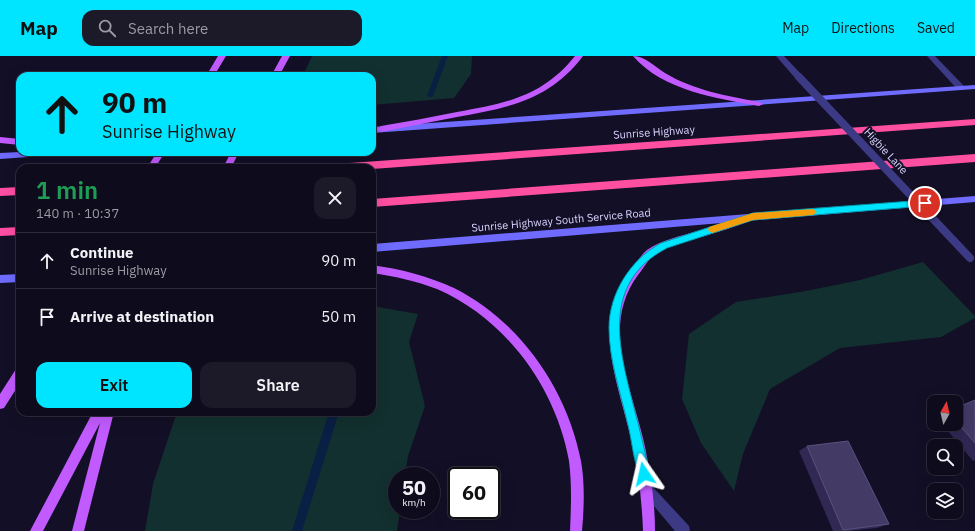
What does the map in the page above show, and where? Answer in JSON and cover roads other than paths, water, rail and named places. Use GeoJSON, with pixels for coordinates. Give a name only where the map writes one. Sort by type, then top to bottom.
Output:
{"type":"FeatureCollection","features":[{"type":"Feature","properties":{"kind":"highway","name":"Sunrise Highway"},"geometry":{"type":"LineString","coordinates":[[376,165],[975,122]]}},
{"type":"Feature","properties":{"kind":"highway"},"geometry":{"type":"LineString","coordinates":[[376,203],[975,158]]}},
{"type":"Feature","properties":{"kind":"highway"},"geometry":{"type":"LineString","coordinates":[[0,192],[16,191]]}},
{"type":"Feature","properties":{"kind":"highway"},"geometry":{"type":"LineString","coordinates":[[0,232],[16,231]]}},
{"type":"Feature","properties":{"kind":"main road"},"geometry":{"type":"LineString","coordinates":[[210,72],[214,56]]}},
{"type":"Feature","properties":{"kind":"main road"},"geometry":{"type":"LineString","coordinates":[[212,72],[222,56]]}},
{"type":"Feature","properties":{"kind":"main road"},"geometry":{"type":"LineString","coordinates":[[278,72],[286,56]]}},
{"type":"Feature","properties":{"kind":"main road"},"geometry":{"type":"LineString","coordinates":[[381,129],[492,109],[521,101],[555,82],[579,56]]}},
{"type":"Feature","properties":{"kind":"main road"},"geometry":{"type":"LineString","coordinates":[[637,56],[653,70],[688,87],[718,96],[759,104]]}},
{"type":"Feature","properties":{"kind":"main road","name":"Sunrise Highway"},"geometry":{"type":"LineString","coordinates":[[376,130],[759,104],[975,87]]}},
{"type":"Feature","properties":{"kind":"main road"},"geometry":{"type":"LineString","coordinates":[[0,140],[16,142]]}},
{"type":"Feature","properties":{"kind":"main road"},"geometry":{"type":"LineString","coordinates":[[0,156],[16,155]]}},
{"type":"Feature","properties":{"kind":"main road"},"geometry":{"type":"LineString","coordinates":[[649,531],[647,489],[637,437],[618,364],[615,345],[615,313],[624,285],[632,272],[652,252],[677,241],[753,217],[975,200]]}},
{"type":"Feature","properties":{"kind":"main road","name":"Sunrise Highway South Service Road"},"geometry":{"type":"LineString","coordinates":[[376,248],[753,217]]}},
{"type":"Feature","properties":{"kind":"main road"},"geometry":{"type":"LineString","coordinates":[[376,270],[412,276],[444,288],[462,297],[501,325],[535,363],[560,407],[568,432],[578,490],[576,531]]}},
{"type":"Feature","properties":{"kind":"main road"},"geometry":{"type":"LineString","coordinates":[[0,279],[16,278]]}},
{"type":"Feature","properties":{"kind":"main road"},"geometry":{"type":"LineString","coordinates":[[0,404],[16,379]]}},
{"type":"Feature","properties":{"kind":"main road"},"geometry":{"type":"LineString","coordinates":[[36,531],[97,416]]}},
{"type":"Feature","properties":{"kind":"main road"},"geometry":{"type":"LineString","coordinates":[[78,531],[107,416]]}},
{"type":"Feature","properties":{"kind":"street","name":"Higbie Lane"},"geometry":{"type":"LineString","coordinates":[[780,56],[972,260]]}},
{"type":"Feature","properties":{"kind":"street"},"geometry":{"type":"LineString","coordinates":[[931,56],[961,88]]}},
{"type":"Feature","properties":{"kind":"street"},"geometry":{"type":"LineString","coordinates":[[647,489],[684,531]]}},
{"type":"Feature","properties":{"kind":"waterway"},"geometry":{"type":"LineString","coordinates":[[430,96],[445,56]]}},
{"type":"Feature","properties":{"kind":"waterway"},"geometry":{"type":"LineString","coordinates":[[297,531],[333,416]]}}]}
